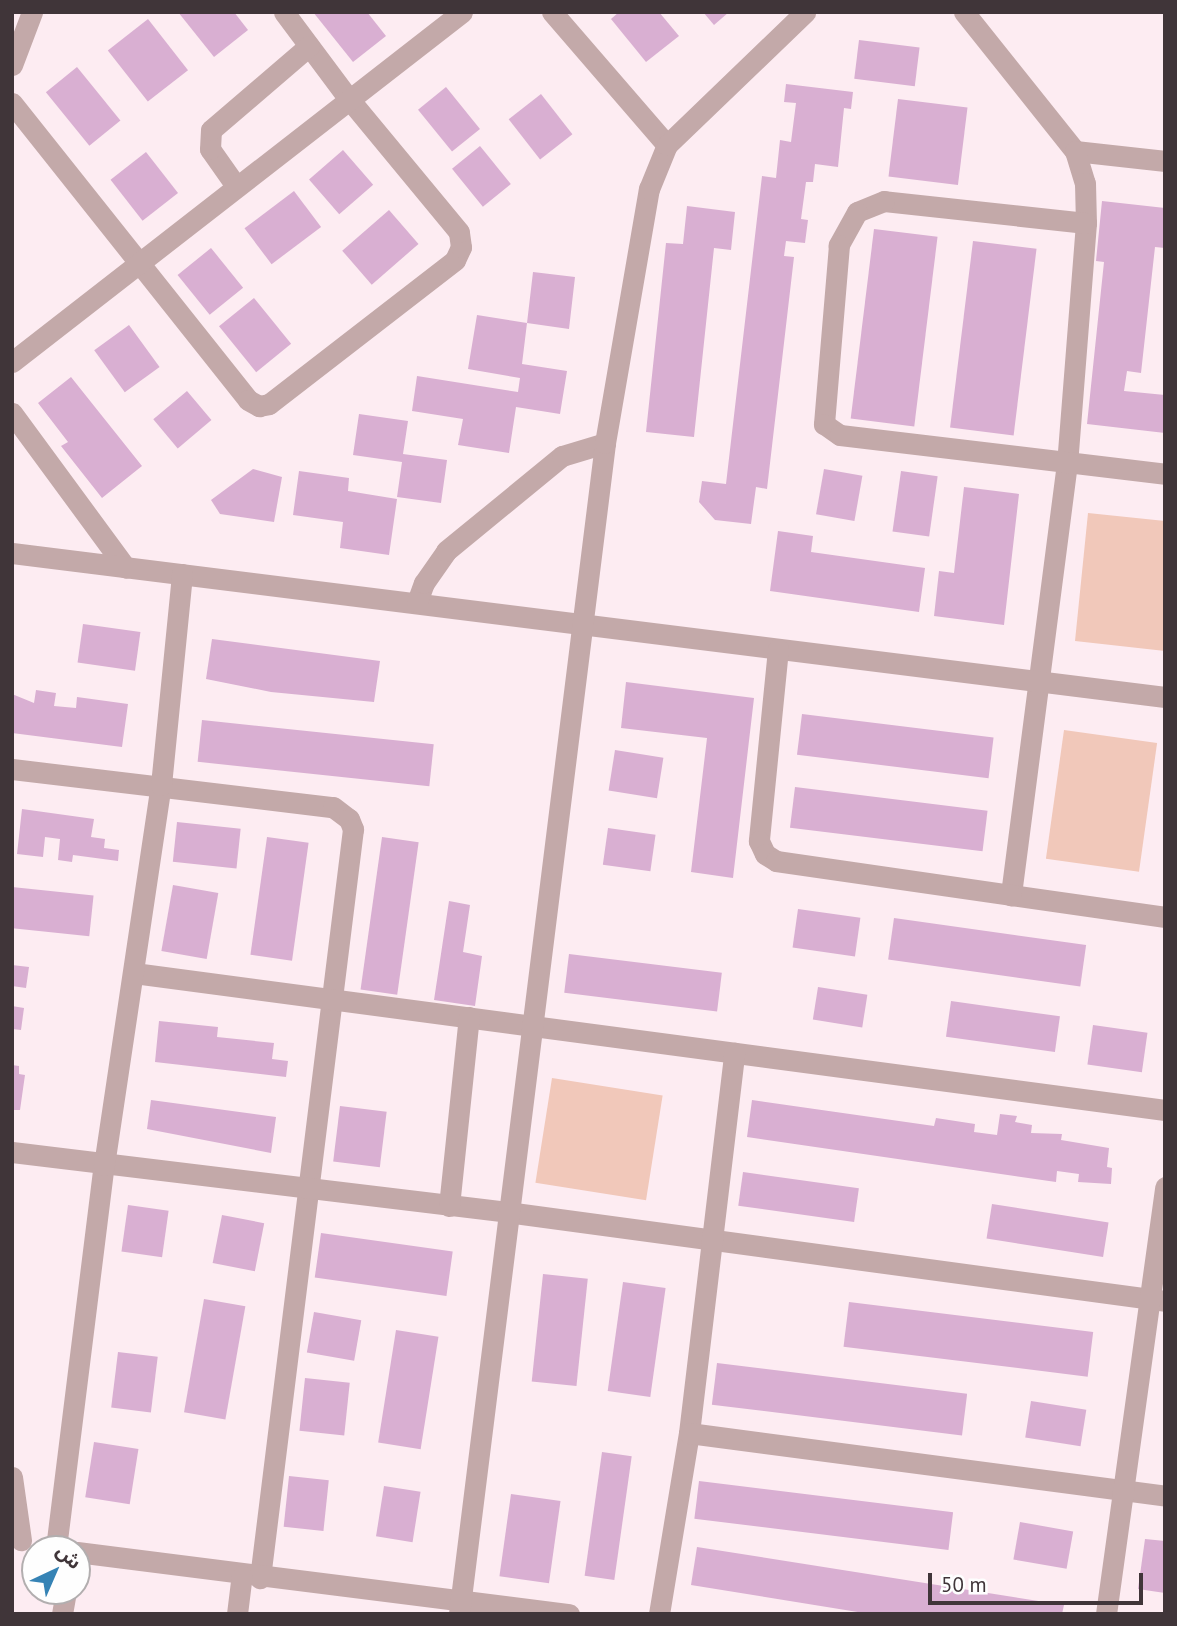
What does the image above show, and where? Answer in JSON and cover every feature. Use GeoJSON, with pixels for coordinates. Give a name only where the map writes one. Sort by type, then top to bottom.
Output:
{"type":"FeatureCollection","features":[{"type":"Feature","properties":{"kind":"street"},"geometry":{"type":"LineString","coordinates":[[12,65],[32,12]]}},
{"type":"Feature","properties":{"kind":"street"},"geometry":{"type":"LineString","coordinates":[[12,103],[135,264],[248,400],[259,406],[269,404],[455,260],[461,247],[459,232],[348,98],[284,12]]}},
{"type":"Feature","properties":{"kind":"street"},"geometry":{"type":"LineString","coordinates":[[12,362],[348,98],[462,12]]}},
{"type":"Feature","properties":{"kind":"street"},"geometry":{"type":"LineString","coordinates":[[552,12],[667,145]]}},
{"type":"Feature","properties":{"kind":"street"},"geometry":{"type":"LineString","coordinates":[[460,1607],[506,1212],[584,623],[605,443],[649,189],[667,145],[805,12]]}},
{"type":"Feature","properties":{"kind":"street"},"geometry":{"type":"LineString","coordinates":[[964,12],[1075,151],[1085,183],[1086,223],[1067,463],[1036,681],[1011,895]]}},
{"type":"Feature","properties":{"kind":"street"},"geometry":{"type":"LineString","coordinates":[[236,186],[210,149],[211,130],[309,46]]}},
{"type":"Feature","properties":{"kind":"street"},"geometry":{"type":"LineString","coordinates":[[1075,151],[1165,161]]}},
{"type":"Feature","properties":{"kind":"street"},"geometry":{"type":"LineString","coordinates":[[1086,223],[884,201],[857,212],[839,245],[824,424],[840,435],[1165,474]]}},
{"type":"Feature","properties":{"kind":"street"},"geometry":{"type":"LineString","coordinates":[[12,413],[126,568]]}},
{"type":"Feature","properties":{"kind":"street"},"geometry":{"type":"LineString","coordinates":[[417,601],[424,583],[446,551],[562,456],[605,443]]}},
{"type":"Feature","properties":{"kind":"street"},"geometry":{"type":"LineString","coordinates":[[12,553],[417,601],[1165,697]]}},
{"type":"Feature","properties":{"kind":"street"},"geometry":{"type":"LineString","coordinates":[[67,1535],[104,1165],[161,785],[183,575]]}},
{"type":"Feature","properties":{"kind":"street"},"geometry":{"type":"LineString","coordinates":[[778,649],[759,841],[765,854],[776,861],[1165,917]]}},
{"type":"Feature","properties":{"kind":"street"},"geometry":{"type":"LineString","coordinates":[[12,769],[333,807],[349,818],[353,829],[311,1192],[251,1577],[237,1614]]}},
{"type":"Feature","properties":{"kind":"street"},"geometry":{"type":"LineString","coordinates":[[134,973],[1165,1110]]}},
{"type":"Feature","properties":{"kind":"street"},"geometry":{"type":"LineString","coordinates":[[449,1206],[469,1017]]}},
{"type":"Feature","properties":{"kind":"street"},"geometry":{"type":"LineString","coordinates":[[659,1614],[688,1433],[734,1053]]}},
{"type":"Feature","properties":{"kind":"street"},"geometry":{"type":"LineString","coordinates":[[12,1152],[311,1192],[506,1212],[711,1243],[1156,1300]]}},
{"type":"Feature","properties":{"kind":"street"},"geometry":{"type":"LineString","coordinates":[[1106,1614],[1123,1491],[1156,1300],[1165,1187]]}},
{"type":"Feature","properties":{"kind":"street"},"geometry":{"type":"LineString","coordinates":[[688,1433],[1165,1496]]}},
{"type":"Feature","properties":{"kind":"street"},"geometry":{"type":"LineString","coordinates":[[12,1477],[17,1539]]}},
{"type":"Feature","properties":{"kind":"street"},"geometry":{"type":"LineString","coordinates":[[91,1554],[460,1607],[569,1614]]}},
{"type":"Feature","properties":{"kind":"shaded area"},"geometry":{"type":"Polygon","coordinates":[[[1088,513],[1165,521],[1165,651],[1075,641],[1088,513]]]}},
{"type":"Feature","properties":{"kind":"shaded area"},"geometry":{"type":"Polygon","coordinates":[[[1064,730],[1157,743],[1139,872],[1046,859],[1064,730]]]}},
{"type":"Feature","properties":{"kind":"shaded area"},"geometry":{"type":"Polygon","coordinates":[[[552,1078],[663,1096],[646,1200],[535,1183],[552,1078]]]}},
{"type":"Feature","properties":{"kind":"building"},"geometry":{"type":"Polygon","coordinates":[[[178,12],[234,12],[248,30],[214,57],[178,12]]]}},
{"type":"Feature","properties":{"kind":"building"},"geometry":{"type":"Polygon","coordinates":[[[313,12],[367,12],[386,36],[353,62],[313,12]]]}},
{"type":"Feature","properties":{"kind":"building"},"geometry":{"type":"Polygon","coordinates":[[[619,12],[659,12],[679,36],[646,62],[611,19],[619,12]]]}},
{"type":"Feature","properties":{"kind":"building"},"geometry":{"type":"Polygon","coordinates":[[[703,12],[729,12],[714,25],[703,12]]]}},
{"type":"Feature","properties":{"kind":"building"},"geometry":{"type":"Polygon","coordinates":[[[148,19],[188,70],[148,102],[108,50],[148,19]]]}},
{"type":"Feature","properties":{"kind":"building"},"geometry":{"type":"Polygon","coordinates":[[[859,40],[920,47],[915,86],[854,79],[859,40]]]}},
{"type":"Feature","properties":{"kind":"building"},"geometry":{"type":"Polygon","coordinates":[[[77,67],[120,121],[89,146],[46,92],[77,67]]]}},
{"type":"Feature","properties":{"kind":"building"},"geometry":{"type":"Polygon","coordinates":[[[786,84],[853,92],[851,109],[844,108],[838,167],[815,164],[813,182],[806,182],[801,219],[808,220],[805,243],[786,241],[784,256],[794,257],[767,489],[756,487],[751,524],[715,520],[699,502],[702,481],[726,484],[762,176],[776,178],[780,140],[791,142],[796,103],[784,102],[786,84]]]}},
{"type":"Feature","properties":{"kind":"building"},"geometry":{"type":"Polygon","coordinates":[[[446,87],[480,129],[452,152],[418,110],[446,87]]]}},
{"type":"Feature","properties":{"kind":"building"},"geometry":{"type":"Polygon","coordinates":[[[541,94],[572,134],[540,159],[509,119],[541,94]]]}},
{"type":"Feature","properties":{"kind":"building"},"geometry":{"type":"Polygon","coordinates":[[[898,99],[967,108],[958,185],[888,176],[898,99]]]}},
{"type":"Feature","properties":{"kind":"building"},"geometry":{"type":"Polygon","coordinates":[[[480,146],[511,184],[483,207],[452,169],[480,146]]]}},
{"type":"Feature","properties":{"kind":"building"},"geometry":{"type":"Polygon","coordinates":[[[343,150],[373,185],[339,214],[309,180],[343,150]]]}},
{"type":"Feature","properties":{"kind":"building"},"geometry":{"type":"Polygon","coordinates":[[[146,152],[178,193],[143,221],[111,180],[146,152]]]}},
{"type":"Feature","properties":{"kind":"building"},"geometry":{"type":"Polygon","coordinates":[[[294,191],[321,227],[272,264],[244,228],[294,191]]]}},
{"type":"Feature","properties":{"kind":"building"},"geometry":{"type":"Polygon","coordinates":[[[1102,201],[1165,208],[1165,248],[1155,247],[1141,373],[1127,371],[1124,391],[1165,395],[1165,433],[1087,424],[1104,262],[1096,261],[1102,201]]]}},
{"type":"Feature","properties":{"kind":"building"},"geometry":{"type":"Polygon","coordinates":[[[687,206],[735,212],[731,250],[714,248],[694,437],[646,432],[666,243],[683,244],[687,206]]]}},
{"type":"Feature","properties":{"kind":"building"},"geometry":{"type":"Polygon","coordinates":[[[389,210],[419,244],[372,285],[342,251],[389,210]]]}},
{"type":"Feature","properties":{"kind":"building"},"geometry":{"type":"Polygon","coordinates":[[[874,229],[938,237],[914,426],[851,419],[874,229]]]}},
{"type":"Feature","properties":{"kind":"building"},"geometry":{"type":"Polygon","coordinates":[[[973,241],[1037,249],[1014,435],[950,428],[973,241]]]}},
{"type":"Feature","properties":{"kind":"building"},"geometry":{"type":"Polygon","coordinates":[[[211,248],[243,288],[210,315],[178,275],[211,248]]]}},
{"type":"Feature","properties":{"kind":"building"},"geometry":{"type":"Polygon","coordinates":[[[533,272],[575,277],[569,329],[527,323],[533,272]]]}},
{"type":"Feature","properties":{"kind":"building"},"geometry":{"type":"Polygon","coordinates":[[[254,298],[291,344],[256,372],[219,326],[254,298]]]}},
{"type":"Feature","properties":{"kind":"building"},"geometry":{"type":"Polygon","coordinates":[[[477,315],[527,323],[522,364],[567,371],[560,414],[516,407],[509,453],[458,445],[463,419],[412,411],[417,376],[518,392],[520,378],[468,369],[477,315]]]}},
{"type":"Feature","properties":{"kind":"building"},"geometry":{"type":"Polygon","coordinates":[[[129,325],[160,367],[125,392],[94,350],[129,325]]]}},
{"type":"Feature","properties":{"kind":"building"},"geometry":{"type":"Polygon","coordinates":[[[71,377],[142,466],[102,498],[61,446],[68,442],[38,403],[71,377]]]}},
{"type":"Feature","properties":{"kind":"building"},"geometry":{"type":"Polygon","coordinates":[[[187,391],[211,420],[178,448],[153,419],[187,391]]]}},
{"type":"Feature","properties":{"kind":"building"},"geometry":{"type":"Polygon","coordinates":[[[359,414],[408,421],[403,454],[447,460],[441,503],[397,497],[402,462],[353,455],[359,414]]]}},
{"type":"Feature","properties":{"kind":"building"},"geometry":{"type":"Polygon","coordinates":[[[253,469],[282,477],[274,522],[220,514],[211,500],[253,469]]]}},
{"type":"Feature","properties":{"kind":"building"},"geometry":{"type":"Polygon","coordinates":[[[824,469],[862,476],[854,521],[816,514],[824,469]]]}},
{"type":"Feature","properties":{"kind":"building"},"geometry":{"type":"Polygon","coordinates":[[[299,471],[349,478],[348,491],[397,499],[389,555],[340,548],[343,522],[293,515],[299,471]]]}},
{"type":"Feature","properties":{"kind":"building"},"geometry":{"type":"Polygon","coordinates":[[[901,471],[938,476],[929,537],[893,531],[901,471]]]}},
{"type":"Feature","properties":{"kind":"building"},"geometry":{"type":"Polygon","coordinates":[[[964,487],[1019,494],[1004,625],[934,616],[939,571],[954,573],[964,487]]]}},
{"type":"Feature","properties":{"kind":"building"},"geometry":{"type":"Polygon","coordinates":[[[778,531],[813,536],[811,552],[925,568],[919,612],[770,591],[778,531]]]}},
{"type":"Feature","properties":{"kind":"building"},"geometry":{"type":"Polygon","coordinates":[[[83,624],[140,632],[135,671],[78,663],[83,624]]]}},
{"type":"Feature","properties":{"kind":"building"},"geometry":{"type":"Polygon","coordinates":[[[212,639],[380,661],[374,702],[271,692],[206,679],[212,639]]]}},
{"type":"Feature","properties":{"kind":"building"},"geometry":{"type":"Polygon","coordinates":[[[626,682],[754,698],[733,878],[691,872],[707,738],[621,728],[626,682]]]}},
{"type":"Feature","properties":{"kind":"building"},"geometry":{"type":"Polygon","coordinates":[[[36,690],[56,693],[54,706],[76,708],[77,697],[128,704],[122,747],[12,733],[12,694],[34,703],[36,690]]]}},
{"type":"Feature","properties":{"kind":"building"},"geometry":{"type":"Polygon","coordinates":[[[802,714],[994,738],[989,778],[797,755],[802,714]]]}},
{"type":"Feature","properties":{"kind":"building"},"geometry":{"type":"Polygon","coordinates":[[[202,720],[434,744],[429,786],[198,762],[202,720]]]}},
{"type":"Feature","properties":{"kind":"building"},"geometry":{"type":"Polygon","coordinates":[[[615,750],[663,758],[657,798],[609,790],[615,750]]]}},
{"type":"Feature","properties":{"kind":"building"},"geometry":{"type":"Polygon","coordinates":[[[795,787],[988,811],[983,851],[790,828],[795,787]]]}},
{"type":"Feature","properties":{"kind":"building"},"geometry":{"type":"Polygon","coordinates":[[[22,809],[94,819],[91,837],[105,839],[104,848],[119,850],[118,861],[73,855],[72,862],[58,860],[60,839],[45,837],[43,857],[17,854],[22,809]]]}},
{"type":"Feature","properties":{"kind":"building"},"geometry":{"type":"Polygon","coordinates":[[[177,822],[241,829],[236,868],[173,862],[177,822]]]}},
{"type":"Feature","properties":{"kind":"building"},"geometry":{"type":"Polygon","coordinates":[[[608,828],[656,835],[650,871],[603,865],[608,828]]]}},
{"type":"Feature","properties":{"kind":"building"},"geometry":{"type":"Polygon","coordinates":[[[267,837],[309,843],[292,961],[250,955],[267,837]]]}},
{"type":"Feature","properties":{"kind":"building"},"geometry":{"type":"Polygon","coordinates":[[[382,837],[419,842],[397,995],[361,990],[382,837]]]}},
{"type":"Feature","properties":{"kind":"building"},"geometry":{"type":"Polygon","coordinates":[[[173,885],[218,893],[207,959],[161,951],[173,885]]]}},
{"type":"Feature","properties":{"kind":"building"},"geometry":{"type":"Polygon","coordinates":[[[12,887],[94,896],[89,936],[12,928],[12,887]]]}},
{"type":"Feature","properties":{"kind":"building"},"geometry":{"type":"Polygon","coordinates":[[[449,901],[470,905],[463,952],[482,956],[475,1006],[434,1000],[449,901]]]}},
{"type":"Feature","properties":{"kind":"building"},"geometry":{"type":"Polygon","coordinates":[[[798,909],[860,918],[855,956],[793,948],[798,909]]]}},
{"type":"Feature","properties":{"kind":"building"},"geometry":{"type":"Polygon","coordinates":[[[894,918],[1086,945],[1080,987],[888,960],[894,918]]]}},
{"type":"Feature","properties":{"kind":"building"},"geometry":{"type":"Polygon","coordinates":[[[569,954],[722,973],[717,1011],[564,993],[569,954]]]}},
{"type":"Feature","properties":{"kind":"building"},"geometry":{"type":"Polygon","coordinates":[[[12,965],[29,967],[26,988],[12,986],[12,965]]]}},
{"type":"Feature","properties":{"kind":"building"},"geometry":{"type":"Polygon","coordinates":[[[818,987],[867,995],[862,1027],[813,1020],[818,987]]]}},
{"type":"Feature","properties":{"kind":"building"},"geometry":{"type":"Polygon","coordinates":[[[951,1001],[1060,1016],[1055,1052],[946,1037],[951,1001]]]}},
{"type":"Feature","properties":{"kind":"building"},"geometry":{"type":"Polygon","coordinates":[[[12,1006],[24,1008],[21,1030],[12,1029],[12,1006]]]}},
{"type":"Feature","properties":{"kind":"building"},"geometry":{"type":"Polygon","coordinates":[[[159,1021],[218,1027],[217,1037],[274,1043],[272,1059],[288,1061],[286,1077],[155,1062],[159,1021]]]}},
{"type":"Feature","properties":{"kind":"building"},"geometry":{"type":"Polygon","coordinates":[[[1093,1025],[1147,1033],[1142,1072],[1087,1065],[1093,1025]]]}},
{"type":"Feature","properties":{"kind":"building"},"geometry":{"type":"Polygon","coordinates":[[[12,1065],[19,1066],[19,1074],[25,1075],[20,1110],[12,1110],[12,1065]]]}},
{"type":"Feature","properties":{"kind":"building"},"geometry":{"type":"Polygon","coordinates":[[[151,1100],[276,1117],[271,1153],[147,1129],[151,1100]]]}},
{"type":"Feature","properties":{"kind":"building"},"geometry":{"type":"Polygon","coordinates":[[[752,1100],[934,1126],[936,1118],[975,1124],[974,1132],[997,1135],[1000,1114],[1017,1116],[1015,1122],[1032,1125],[1031,1133],[1062,1134],[1061,1140],[1109,1148],[1107,1167],[1112,1168],[1111,1184],[1078,1182],[1079,1174],[1057,1171],[1056,1182],[747,1137],[752,1100]]]}},
{"type":"Feature","properties":{"kind":"building"},"geometry":{"type":"Polygon","coordinates":[[[340,1106],[387,1112],[380,1167],[333,1162],[340,1106]]]}},
{"type":"Feature","properties":{"kind":"building"},"geometry":{"type":"Polygon","coordinates":[[[743,1172],[859,1188],[854,1222],[738,1206],[743,1172]]]}},
{"type":"Feature","properties":{"kind":"building"},"geometry":{"type":"Polygon","coordinates":[[[992,1204],[1109,1222],[1103,1257],[987,1239],[992,1204]]]}},
{"type":"Feature","properties":{"kind":"building"},"geometry":{"type":"Polygon","coordinates":[[[128,1205],[169,1211],[162,1257],[121,1252],[128,1205]]]}},
{"type":"Feature","properties":{"kind":"building"},"geometry":{"type":"Polygon","coordinates":[[[222,1215],[264,1223],[255,1271],[213,1263],[222,1215]]]}},
{"type":"Feature","properties":{"kind":"building"},"geometry":{"type":"Polygon","coordinates":[[[321,1233],[453,1252],[446,1296],[315,1278],[321,1233]]]}},
{"type":"Feature","properties":{"kind":"building"},"geometry":{"type":"Polygon","coordinates":[[[543,1274],[588,1279],[576,1386],[532,1381],[543,1274]]]}},
{"type":"Feature","properties":{"kind":"building"},"geometry":{"type":"Polygon","coordinates":[[[623,1282],[666,1288],[650,1397],[608,1391],[623,1282]]]}},
{"type":"Feature","properties":{"kind":"building"},"geometry":{"type":"Polygon","coordinates":[[[204,1299],[245,1306],[225,1420],[184,1412],[204,1299]]]}},
{"type":"Feature","properties":{"kind":"building"},"geometry":{"type":"Polygon","coordinates":[[[849,1302],[1093,1332],[1088,1377],[844,1347],[849,1302]]]}},
{"type":"Feature","properties":{"kind":"building"},"geometry":{"type":"Polygon","coordinates":[[[314,1312],[361,1320],[354,1361],[307,1352],[314,1312]]]}},
{"type":"Feature","properties":{"kind":"building"},"geometry":{"type":"Polygon","coordinates":[[[396,1330],[438,1337],[421,1449],[378,1443],[396,1330]]]}},
{"type":"Feature","properties":{"kind":"building"},"geometry":{"type":"Polygon","coordinates":[[[118,1352],[158,1357],[151,1412],[111,1408],[118,1352]]]}},
{"type":"Feature","properties":{"kind":"building"},"geometry":{"type":"Polygon","coordinates":[[[717,1363],[967,1394],[962,1435],[712,1405],[717,1363]]]}},
{"type":"Feature","properties":{"kind":"building"},"geometry":{"type":"Polygon","coordinates":[[[305,1378],[350,1383],[344,1435],[299,1431],[305,1378]]]}},
{"type":"Feature","properties":{"kind":"building"},"geometry":{"type":"Polygon","coordinates":[[[1031,1401],[1086,1410],[1081,1446],[1025,1438],[1031,1401]]]}},
{"type":"Feature","properties":{"kind":"building"},"geometry":{"type":"Polygon","coordinates":[[[94,1442],[138,1449],[130,1504],[85,1497],[94,1442]]]}},
{"type":"Feature","properties":{"kind":"building"},"geometry":{"type":"Polygon","coordinates":[[[602,1452],[632,1456],[614,1580],[585,1576],[602,1452]]]}},
{"type":"Feature","properties":{"kind":"building"},"geometry":{"type":"Polygon","coordinates":[[[289,1476],[329,1480],[323,1531],[284,1527],[289,1476]]]}},
{"type":"Feature","properties":{"kind":"building"},"geometry":{"type":"Polygon","coordinates":[[[699,1481],[953,1512],[948,1550],[694,1519],[699,1481]]]}},
{"type":"Feature","properties":{"kind":"building"},"geometry":{"type":"Polygon","coordinates":[[[384,1486],[421,1492],[413,1542],[376,1536],[384,1486]]]}},
{"type":"Feature","properties":{"kind":"building"},"geometry":{"type":"Polygon","coordinates":[[[511,1494],[561,1501],[549,1583],[499,1576],[511,1494]]]}},
{"type":"Feature","properties":{"kind":"building"},"geometry":{"type":"Polygon","coordinates":[[[1020,1522],[1073,1531],[1067,1569],[1013,1559],[1020,1522]]]}},
{"type":"Feature","properties":{"kind":"building"},"geometry":{"type":"Polygon","coordinates":[[[1145,1539],[1165,1541],[1165,1593],[1138,1589],[1145,1539]]]}},
{"type":"Feature","properties":{"kind":"building"},"geometry":{"type":"Polygon","coordinates":[[[697,1547],[1064,1605],[1062,1614],[870,1614],[691,1585],[697,1547]]]}}]}
